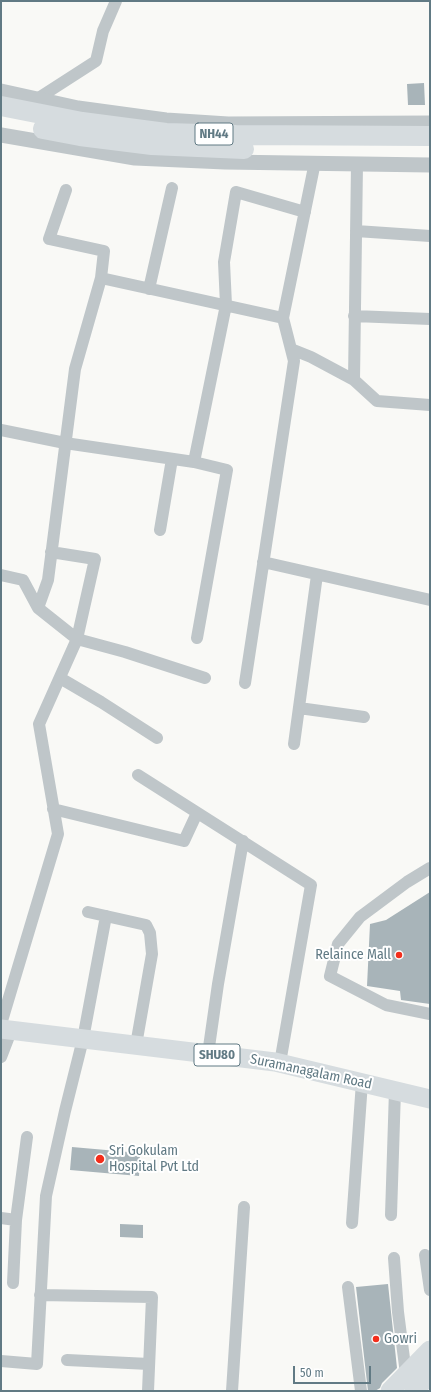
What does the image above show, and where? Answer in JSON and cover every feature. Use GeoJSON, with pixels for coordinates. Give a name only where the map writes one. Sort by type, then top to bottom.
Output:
{"type":"FeatureCollection","features":[{"type":"Feature","properties":{"kind":"highway","name":"NH44"},"geometry":{"type":"LineString","coordinates":[[1,106],[82,122],[166,133],[430,136]]}},
{"type":"Feature","properties":{"kind":"highway","name":"NH44"},"geometry":{"type":"LineString","coordinates":[[1,120],[80,136],[152,145],[210,148],[430,150]]}},
{"type":"Feature","properties":{"kind":"main road","name":"Suramanagalam Road"},"geometry":{"type":"LineString","coordinates":[[4,1028],[280,1063],[430,1099]]}},
{"type":"Feature","properties":{"kind":"main road"},"geometry":{"type":"LineString","coordinates":[[408,1385],[430,1350]]}},
{"type":"Feature","properties":{"kind":"main road"},"geometry":{"type":"LineString","coordinates":[[398,1391],[430,1357]]}},
{"type":"Feature","properties":{"kind":"main road"},"geometry":{"type":"LineString","coordinates":[[408,1385],[430,1363]]}},
{"type":"Feature","properties":{"kind":"main road"},"geometry":{"type":"LineString","coordinates":[[390,1391],[408,1385],[430,1374]]}},
{"type":"Feature","properties":{"kind":"main road"},"geometry":{"type":"LineString","coordinates":[[424,1391],[430,1384]]}},
{"type":"Feature","properties":{"kind":"street"},"geometry":{"type":"LineString","coordinates":[[37,99],[96,61],[103,31],[116,1]]}},
{"type":"Feature","properties":{"kind":"street"},"geometry":{"type":"LineString","coordinates":[[1,91],[78,108],[166,120],[228,124],[430,123]]}},
{"type":"Feature","properties":{"kind":"street"},"geometry":{"type":"LineString","coordinates":[[1,135],[135,158],[225,162],[315,162],[430,165]]}},
{"type":"Feature","properties":{"kind":"street"},"geometry":{"type":"LineString","coordinates":[[245,683],[294,361],[283,318],[315,162]]}},
{"type":"Feature","properties":{"kind":"street"},"geometry":{"type":"LineString","coordinates":[[354,380],[357,164]]}},
{"type":"Feature","properties":{"kind":"street"},"geometry":{"type":"LineString","coordinates":[[148,289],[172,188]]}},
{"type":"Feature","properties":{"kind":"street"},"geometry":{"type":"LineString","coordinates":[[38,608],[48,580],[75,369],[101,278],[104,251],[49,239],[66,190]]}},
{"type":"Feature","properties":{"kind":"street"},"geometry":{"type":"LineString","coordinates":[[194,462],[226,305],[224,262],[236,192],[305,212]]}},
{"type":"Feature","properties":{"kind":"street"},"geometry":{"type":"LineString","coordinates":[[356,231],[430,236]]}},
{"type":"Feature","properties":{"kind":"street"},"geometry":{"type":"LineString","coordinates":[[101,278],[283,318]]}},
{"type":"Feature","properties":{"kind":"street"},"geometry":{"type":"LineString","coordinates":[[354,316],[430,319]]}},
{"type":"Feature","properties":{"kind":"street"},"geometry":{"type":"LineString","coordinates":[[291,349],[311,357],[354,380],[377,401],[430,405]]}},
{"type":"Feature","properties":{"kind":"street"},"geometry":{"type":"LineString","coordinates":[[1,430],[65,443],[194,462],[227,470],[197,638]]}},
{"type":"Feature","properties":{"kind":"street"},"geometry":{"type":"LineString","coordinates":[[160,530],[172,459]]}},
{"type":"Feature","properties":{"kind":"street"},"geometry":{"type":"LineString","coordinates":[[1,1057],[4,1028],[58,834],[39,724],[77,639],[94,559],[51,552]]}},
{"type":"Feature","properties":{"kind":"street"},"geometry":{"type":"LineString","coordinates":[[263,562],[430,600]]}},
{"type":"Feature","properties":{"kind":"street"},"geometry":{"type":"LineString","coordinates":[[294,744],[317,575]]}},
{"type":"Feature","properties":{"kind":"street"},"geometry":{"type":"LineString","coordinates":[[1,576],[23,580],[38,608],[77,639],[125,652],[205,678]]}},
{"type":"Feature","properties":{"kind":"street"},"geometry":{"type":"LineString","coordinates":[[60,678],[101,702],[156,738]]}},
{"type":"Feature","properties":{"kind":"street"},"geometry":{"type":"LineString","coordinates":[[299,708],[364,717]]}},
{"type":"Feature","properties":{"kind":"street"},"geometry":{"type":"LineString","coordinates":[[138,775],[311,885],[280,1063]]}},
{"type":"Feature","properties":{"kind":"street"},"geometry":{"type":"LineString","coordinates":[[53,809],[184,841],[197,813]]}},
{"type":"Feature","properties":{"kind":"street"},"geometry":{"type":"LineString","coordinates":[[208,1054],[242,841]]}},
{"type":"Feature","properties":{"kind":"street"},"geometry":{"type":"LineString","coordinates":[[430,868],[407,882],[360,917],[338,944],[330,976],[386,1005],[430,1014]]}},
{"type":"Feature","properties":{"kind":"street"},"geometry":{"type":"LineString","coordinates":[[88,912],[146,925],[150,933],[152,954],[136,1045]]}},
{"type":"Feature","properties":{"kind":"street"},"geometry":{"type":"LineString","coordinates":[[1,1361],[37,1364],[46,1196],[83,1039],[106,916]]}},
{"type":"Feature","properties":{"kind":"street"},"geometry":{"type":"LineString","coordinates":[[352,1223],[362,1082]]}},
{"type":"Feature","properties":{"kind":"street"},"geometry":{"type":"LineString","coordinates":[[391,1215],[395,1090]]}},
{"type":"Feature","properties":{"kind":"street"},"geometry":{"type":"LineString","coordinates":[[13,1283],[16,1220],[27,1137]]}},
{"type":"Feature","properties":{"kind":"street"},"geometry":{"type":"LineString","coordinates":[[232,1391],[244,1207]]}},
{"type":"Feature","properties":{"kind":"street"},"geometry":{"type":"LineString","coordinates":[[1,1218],[16,1220]]}},
{"type":"Feature","properties":{"kind":"street"},"geometry":{"type":"LineString","coordinates":[[425,1255],[430,1290]]}},
{"type":"Feature","properties":{"kind":"street"},"geometry":{"type":"LineString","coordinates":[[394,1258],[398,1312],[408,1385]]}},
{"type":"Feature","properties":{"kind":"street"},"geometry":{"type":"LineString","coordinates":[[348,1287],[360,1391]]}},
{"type":"Feature","properties":{"kind":"street"},"geometry":{"type":"LineString","coordinates":[[40,1295],[152,1297],[148,1391]]}},
{"type":"Feature","properties":{"kind":"street"},"geometry":{"type":"LineString","coordinates":[[67,1360],[149,1364]]}},
{"type":"Feature","properties":{"kind":"building"},"geometry":{"type":"Polygon","coordinates":[[[424,83],[425,105],[408,105],[407,84],[424,83]]]}},
{"type":"Feature","properties":{"kind":"building","name":"Relaince Mall"},"geometry":{"type":"Polygon","coordinates":[[[430,892],[430,1004],[401,1000],[400,991],[367,986],[370,924],[386,920],[430,892]]]}},
{"type":"Feature","properties":{"kind":"building"},"geometry":{"type":"Polygon","coordinates":[[[72,1147],[140,1153],[139,1176],[70,1170],[72,1147]]]}},
{"type":"Feature","properties":{"kind":"building"},"geometry":{"type":"Polygon","coordinates":[[[120,1224],[143,1225],[143,1238],[120,1237],[120,1224]]]}},
{"type":"Feature","properties":{"kind":"building","name":"Gowri"},"geometry":{"type":"Polygon","coordinates":[[[388,1284],[397,1368],[382,1383],[380,1388],[375,1391],[368,1391],[356,1287],[388,1284]]]}},
{"type":"Feature","properties":{"kind":"place","name":"Relaince Mall"},"geometry":{"type":"Point","coordinates":[399,955]}},
{"type":"Feature","properties":{"kind":"place","name":"Sri Gokulam Hospital Pvt Ltd"},"geometry":{"type":"Point","coordinates":[100,1159]}},
{"type":"Feature","properties":{"kind":"place","name":"Gowri"},"geometry":{"type":"Point","coordinates":[376,1339]}}]}
